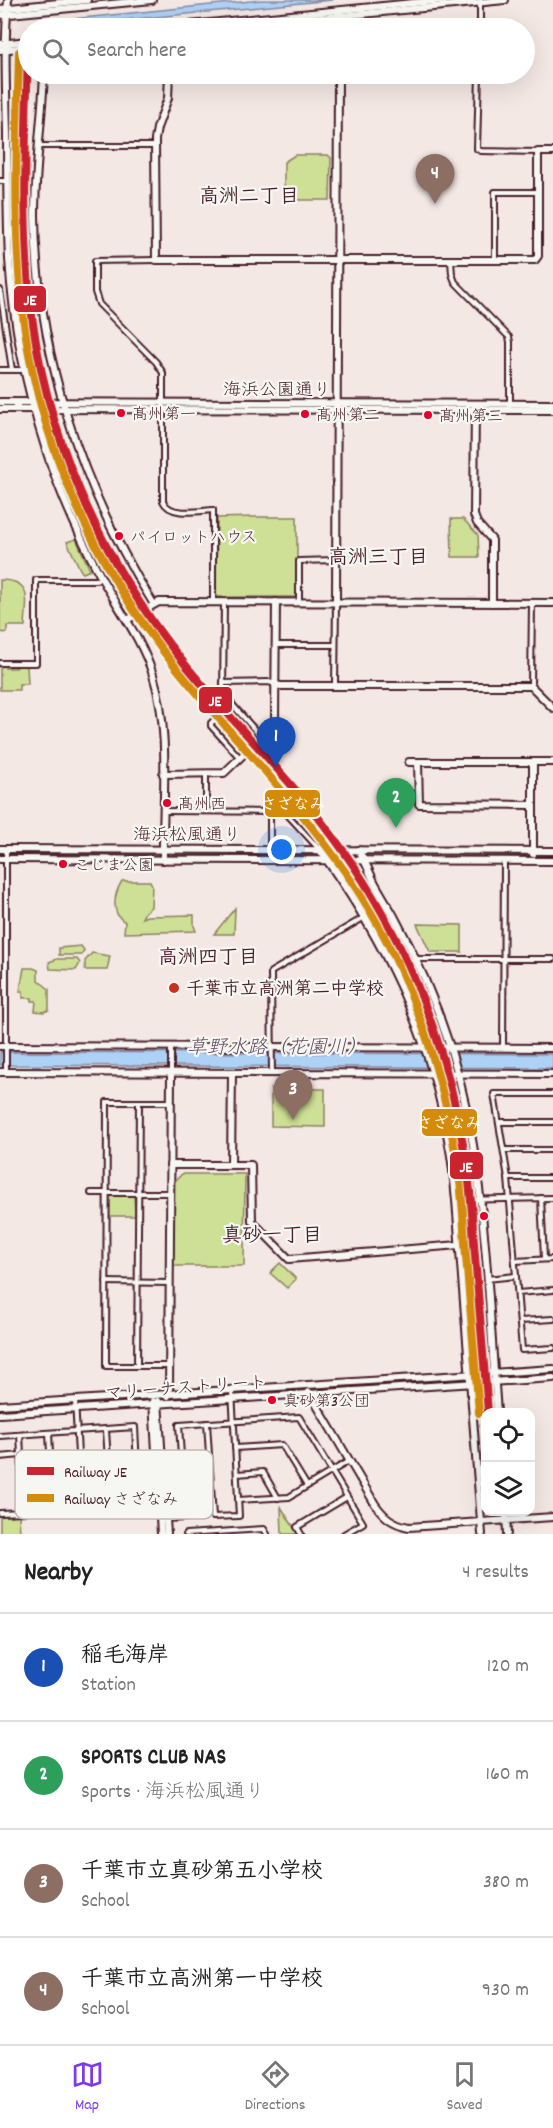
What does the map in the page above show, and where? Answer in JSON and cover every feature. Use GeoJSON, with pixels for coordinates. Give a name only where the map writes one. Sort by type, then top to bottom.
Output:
{"type":"FeatureCollection","features":[{"type":"Feature","properties":{"kind":"street"},"geometry":{"type":"LineString","coordinates":[[8,0],[3,12],[6,23],[3,47],[3,181],[13,294],[25,370],[33,405],[63,497],[101,578],[146,655],[159,698],[164,737],[163,860]]}},
{"type":"Feature","properties":{"kind":"street"},"geometry":{"type":"LineString","coordinates":[[3,12],[87,0]]}},
{"type":"Feature","properties":{"kind":"street"},"geometry":{"type":"LineString","coordinates":[[3,12],[152,0]]}},
{"type":"Feature","properties":{"kind":"street"},"geometry":{"type":"LineString","coordinates":[[304,18],[444,0]]}},
{"type":"Feature","properties":{"kind":"street"},"geometry":{"type":"LineString","coordinates":[[290,18],[505,0]]}},
{"type":"Feature","properties":{"kind":"street"},"geometry":{"type":"LineString","coordinates":[[480,1],[480,18]]}},
{"type":"Feature","properties":{"kind":"street"},"geometry":{"type":"LineString","coordinates":[[3,47],[18,43]]}},
{"type":"Feature","properties":{"kind":"street"},"geometry":{"type":"LineString","coordinates":[[43,84],[35,213],[39,278],[50,347],[64,406],[87,475],[125,557],[153,603]]}},
{"type":"Feature","properties":{"kind":"street"},"geometry":{"type":"LineString","coordinates":[[156,260],[156,128],[168,98],[169,84]]}},
{"type":"Feature","properties":{"kind":"street"},"geometry":{"type":"LineString","coordinates":[[335,686],[338,84]]}},
{"type":"Feature","properties":{"kind":"street"},"geometry":{"type":"LineString","coordinates":[[479,84],[477,148],[481,151],[553,152]]}},
{"type":"Feature","properties":{"kind":"street"},"geometry":{"type":"LineString","coordinates":[[40,146],[155,146]]}},
{"type":"Feature","properties":{"kind":"street"},"geometry":{"type":"LineString","coordinates":[[213,602],[213,510],[173,511],[163,501],[163,373],[161,368],[102,308],[95,292],[95,261],[532,261],[537,258],[538,152]]}},
{"type":"Feature","properties":{"kind":"street"},"geometry":{"type":"LineString","coordinates":[[495,261],[495,192],[538,192]]}},
{"type":"Feature","properties":{"kind":"street"},"geometry":{"type":"LineString","coordinates":[[0,223],[8,223]]}},
{"type":"Feature","properties":{"kind":"street"},"geometry":{"type":"LineString","coordinates":[[452,261],[452,274],[455,282],[509,338],[510,407]]}},
{"type":"Feature","properties":{"kind":"street"},"geometry":{"type":"LineString","coordinates":[[12,370],[0,292],[13,294]]}},
{"type":"Feature","properties":{"kind":"street"},"geometry":{"type":"LineString","coordinates":[[0,370],[25,370]]}},
{"type":"Feature","properties":{"kind":"street","name":"海浜公園通り"},"geometry":{"type":"LineString","coordinates":[[0,402],[64,406],[475,406],[553,410]]}},
{"type":"Feature","properties":{"kind":"street","name":"海浜公園通り"},"geometry":{"type":"LineString","coordinates":[[510,407],[553,404]]}},
{"type":"Feature","properties":{"kind":"street","name":"海浜公園通り"},"geometry":{"type":"LineString","coordinates":[[0,409],[33,405]]}},
{"type":"Feature","properties":{"kind":"street"},"geometry":{"type":"LineString","coordinates":[[475,406],[474,515],[477,523],[492,540],[492,603]]}},
{"type":"Feature","properties":{"kind":"street"},"geometry":{"type":"LineString","coordinates":[[299,602],[299,561],[336,560]]}},
{"type":"Feature","properties":{"kind":"street"},"geometry":{"type":"LineString","coordinates":[[0,663],[36,663],[36,580],[96,580],[101,578]]}},
{"type":"Feature","properties":{"kind":"street"},"geometry":{"type":"LineString","coordinates":[[224,602],[223,694],[262,737]]}},
{"type":"Feature","properties":{"kind":"street"},"geometry":{"type":"LineString","coordinates":[[163,774],[224,773],[274,725],[276,602]]}},
{"type":"Feature","properties":{"kind":"street"},"geometry":{"type":"LineString","coordinates":[[127,620],[153,603],[553,603]]}},
{"type":"Feature","properties":{"kind":"street"},"geometry":{"type":"LineString","coordinates":[[531,686],[532,603]]}},
{"type":"Feature","properties":{"kind":"street"},"geometry":{"type":"LineString","coordinates":[[276,645],[335,645]]}},
{"type":"Feature","properties":{"kind":"street"},"geometry":{"type":"LineString","coordinates":[[224,683],[269,682],[335,686],[531,686],[553,708]]}},
{"type":"Feature","properties":{"kind":"street"},"geometry":{"type":"LineString","coordinates":[[232,704],[211,723],[211,726],[241,759]]}},
{"type":"Feature","properties":{"kind":"street"},"geometry":{"type":"LineString","coordinates":[[410,762],[553,762]]}},
{"type":"Feature","properties":{"kind":"street"},"geometry":{"type":"LineString","coordinates":[[418,762],[419,804],[533,805]]}},
{"type":"Feature","properties":{"kind":"street"},"geometry":{"type":"LineString","coordinates":[[533,762],[533,861]]}},
{"type":"Feature","properties":{"kind":"street"},"geometry":{"type":"LineString","coordinates":[[206,774],[206,811]]}},
{"type":"Feature","properties":{"kind":"street"},"geometry":{"type":"LineString","coordinates":[[163,811],[288,813],[319,849],[365,917],[399,983],[433,1074],[450,1146],[482,1534]]}},
{"type":"Feature","properties":{"kind":"street"},"geometry":{"type":"LineString","coordinates":[[270,812],[270,850]]}},
{"type":"Feature","properties":{"kind":"street"},"geometry":{"type":"LineString","coordinates":[[3,849],[3,1072],[553,1074]]}},
{"type":"Feature","properties":{"kind":"street","name":"海浜松風通り"},"geometry":{"type":"LineString","coordinates":[[3,849],[553,851]]}},
{"type":"Feature","properties":{"kind":"street"},"geometry":{"type":"LineString","coordinates":[[358,850],[366,861],[370,875],[388,904],[415,959],[435,1007],[457,1074],[473,1144],[497,1408]]}},
{"type":"Feature","properties":{"kind":"street","name":"海浜松風通り"},"geometry":{"type":"LineString","coordinates":[[3,860],[553,861]]}},
{"type":"Feature","properties":{"kind":"street"},"geometry":{"type":"LineString","coordinates":[[503,1048],[504,861]]}},
{"type":"Feature","properties":{"kind":"street"},"geometry":{"type":"LineString","coordinates":[[272,1073],[271,972],[388,904]]}},
{"type":"Feature","properties":{"kind":"street"},"geometry":{"type":"LineString","coordinates":[[415,959],[553,959]]}},
{"type":"Feature","properties":{"kind":"street"},"geometry":{"type":"LineString","coordinates":[[3,1046],[553,1048]]}},
{"type":"Feature","properties":{"kind":"street"},"geometry":{"type":"LineString","coordinates":[[156,1404],[169,1394],[171,1046]]}},
{"type":"Feature","properties":{"kind":"street"},"geometry":{"type":"LineString","coordinates":[[231,1165],[232,1073]]}},
{"type":"Feature","properties":{"kind":"street"},"geometry":{"type":"LineString","coordinates":[[553,1094],[494,1094],[508,1178],[522,1350],[553,1348]]}},
{"type":"Feature","properties":{"kind":"street"},"geometry":{"type":"LineString","coordinates":[[170,1102],[107,1102],[106,1282],[106,1366],[170,1366]]}},
{"type":"Feature","properties":{"kind":"street"},"geometry":{"type":"LineString","coordinates":[[137,1366],[139,1102]]}},
{"type":"Feature","properties":{"kind":"street"},"geometry":{"type":"LineString","coordinates":[[500,1122],[553,1122]]}},
{"type":"Feature","properties":{"kind":"street"},"geometry":{"type":"LineString","coordinates":[[504,1150],[553,1150]]}},
{"type":"Feature","properties":{"kind":"street"},"geometry":{"type":"LineString","coordinates":[[170,1165],[251,1165],[252,1221],[289,1259],[459,1245]]}},
{"type":"Feature","properties":{"kind":"street"},"geometry":{"type":"LineString","coordinates":[[508,1178],[553,1178]]}},
{"type":"Feature","properties":{"kind":"street"},"geometry":{"type":"LineString","coordinates":[[91,1193],[170,1193]]}},
{"type":"Feature","properties":{"kind":"street"},"geometry":{"type":"LineString","coordinates":[[541,1198],[543,1258]]}},
{"type":"Feature","properties":{"kind":"street"},"geometry":{"type":"LineString","coordinates":[[456,1200],[553,1198]]}},
{"type":"Feature","properties":{"kind":"street"},"geometry":{"type":"LineString","coordinates":[[515,1261],[553,1258]]}},
{"type":"Feature","properties":{"kind":"street"},"geometry":{"type":"LineString","coordinates":[[486,1279],[516,1276]]}},
{"type":"Feature","properties":{"kind":"street"},"geometry":{"type":"LineString","coordinates":[[106,1282],[170,1283]]}},
{"type":"Feature","properties":{"kind":"street"},"geometry":{"type":"LineString","coordinates":[[518,1293],[553,1290]]}},
{"type":"Feature","properties":{"kind":"street"},"geometry":{"type":"LineString","coordinates":[[520,1321],[553,1319]]}},
{"type":"Feature","properties":{"kind":"street","name":"マリーナストリート"},"geometry":{"type":"LineString","coordinates":[[0,1414],[156,1404],[309,1385],[553,1369]]}},
{"type":"Feature","properties":{"kind":"street","name":"マリーナストリート"},"geometry":{"type":"LineString","coordinates":[[0,1405],[169,1394],[310,1394],[553,1378]]}},
{"type":"Feature","properties":{"kind":"street"},"geometry":{"type":"LineString","coordinates":[[309,1385],[310,1394],[380,1511],[395,1523],[409,1527],[553,1517]]}},
{"type":"Feature","properties":{"kind":"street"},"geometry":{"type":"LineString","coordinates":[[155,1395],[158,1450]]}},
{"type":"Feature","properties":{"kind":"street"},"geometry":{"type":"LineString","coordinates":[[213,1517],[239,1516],[232,1395]]}},
{"type":"Feature","properties":{"kind":"street"},"geometry":{"type":"LineString","coordinates":[[75,1400],[78,1450]]}},
{"type":"Feature","properties":{"kind":"street"},"geometry":{"type":"LineString","coordinates":[[181,1450],[179,1425],[299,1417],[363,1523],[344,1534]]}},
{"type":"Feature","properties":{"kind":"street"},"geometry":{"type":"LineString","coordinates":[[207,1423],[209,1450]]}},
{"type":"Feature","properties":{"kind":"street"},"geometry":{"type":"LineString","coordinates":[[0,1436],[135,1427],[136,1450]]}},
{"type":"Feature","properties":{"kind":"street"},"geometry":{"type":"LineString","coordinates":[[106,1430],[107,1450]]}},
{"type":"Feature","properties":{"kind":"street"},"geometry":{"type":"LineString","coordinates":[[49,1433],[50,1450]]}},
{"type":"Feature","properties":{"kind":"street"},"geometry":{"type":"LineString","coordinates":[[20,1435],[21,1450]]}},
{"type":"Feature","properties":{"kind":"street"},"geometry":{"type":"LineString","coordinates":[[235,1448],[282,1445],[307,1486]]}},
{"type":"Feature","properties":{"kind":"street"},"geometry":{"type":"LineString","coordinates":[[0,1457],[15,1456]]}},
{"type":"Feature","properties":{"kind":"street"},"geometry":{"type":"LineString","coordinates":[[238,1500],[289,1497],[350,1461]]}},
{"type":"Feature","properties":{"kind":"street"},"geometry":{"type":"LineString","coordinates":[[237,1474],[263,1472],[278,1498]]}},
{"type":"Feature","properties":{"kind":"street"},"geometry":{"type":"LineString","coordinates":[[301,1534],[297,1527],[347,1497]]}},
{"type":"Feature","properties":{"kind":"street"},"geometry":{"type":"LineString","coordinates":[[0,1514],[15,1513]]}},
{"type":"Feature","properties":{"kind":"street"},"geometry":{"type":"LineString","coordinates":[[506,1516],[507,1534]]}},
{"type":"Feature","properties":{"kind":"street"},"geometry":{"type":"LineString","coordinates":[[161,1534],[163,1519]]}},
{"type":"Feature","properties":{"kind":"street"},"geometry":{"type":"LineString","coordinates":[[163,1519],[167,1534]]}},
{"type":"Feature","properties":{"kind":"street"},"geometry":{"type":"LineString","coordinates":[[186,1534],[264,1529],[267,1530],[267,1534]]}},
{"type":"Feature","properties":{"kind":"green space"},"geometry":{"type":"Polygon","coordinates":[[[295,155],[328,155],[331,158],[330,200],[284,200],[284,162],[295,155]]]}},
{"type":"Feature","properties":{"kind":"green space"},"geometry":{"type":"Polygon","coordinates":[[[297,517],[297,596],[219,597],[216,595],[217,518],[297,517]]]}},
{"type":"Feature","properties":{"kind":"green space"},"geometry":{"type":"Polygon","coordinates":[[[451,519],[463,519],[478,535],[479,557],[452,557],[451,519]]]}},
{"type":"Feature","properties":{"kind":"green space"},"geometry":{"type":"Polygon","coordinates":[[[76,539],[90,570],[83,573],[67,542],[76,539]]]}},
{"type":"Feature","properties":{"kind":"green space"},"geometry":{"type":"Polygon","coordinates":[[[0,580],[18,584],[26,594],[25,626],[7,626],[7,633],[0,632],[0,580]]]}},
{"type":"Feature","properties":{"kind":"green space"},"geometry":{"type":"Polygon","coordinates":[[[5,666],[5,668],[16,668],[27,666],[28,684],[19,684],[19,690],[0,690],[0,667],[5,666]]]}},
{"type":"Feature","properties":{"kind":"green space"},"geometry":{"type":"Polygon","coordinates":[[[17,852],[150,853],[151,854],[17,855],[17,852]]]}},
{"type":"Feature","properties":{"kind":"green space"},"geometry":{"type":"Polygon","coordinates":[[[174,854],[305,854],[304,856],[176,856],[174,854]]]}},
{"type":"Feature","properties":{"kind":"green space"},"geometry":{"type":"Polygon","coordinates":[[[385,854],[524,854],[525,856],[385,857],[385,854]]]}},
{"type":"Feature","properties":{"kind":"green space"},"geometry":{"type":"Polygon","coordinates":[[[122,881],[150,881],[152,885],[151,907],[142,918],[194,915],[196,931],[124,933],[125,922],[117,914],[115,908],[117,892],[122,881]]]}},
{"type":"Feature","properties":{"kind":"green space"},"geometry":{"type":"Polygon","coordinates":[[[235,908],[234,934],[214,934],[235,908]]]}},
{"type":"Feature","properties":{"kind":"green space"},"geometry":{"type":"Polygon","coordinates":[[[417,924],[462,925],[462,952],[430,952],[417,924]]]}},
{"type":"Feature","properties":{"kind":"green space"},"geometry":{"type":"Polygon","coordinates":[[[81,946],[84,950],[82,955],[59,955],[59,948],[81,946]]]}},
{"type":"Feature","properties":{"kind":"green space"},"geometry":{"type":"Polygon","coordinates":[[[92,953],[110,956],[107,970],[85,970],[85,961],[92,953]]]}},
{"type":"Feature","properties":{"kind":"green space"},"geometry":{"type":"Polygon","coordinates":[[[57,959],[77,959],[80,963],[76,970],[50,969],[49,962],[57,959]]]}},
{"type":"Feature","properties":{"kind":"green space"},"geometry":{"type":"Polygon","coordinates":[[[24,968],[38,970],[38,980],[49,989],[49,1010],[35,1011],[36,1001],[32,1001],[32,998],[23,998],[23,991],[20,991],[24,968]]]}},
{"type":"Feature","properties":{"kind":"green space"},"geometry":{"type":"Polygon","coordinates":[[[271,1089],[325,1089],[325,1127],[271,1126],[271,1089]]]}},
{"type":"Feature","properties":{"kind":"green space"},"geometry":{"type":"Polygon","coordinates":[[[182,1174],[245,1174],[244,1266],[173,1266],[173,1183],[182,1174]]]}},
{"type":"Feature","properties":{"kind":"green space"},"geometry":{"type":"Polygon","coordinates":[[[110,1195],[134,1195],[135,1216],[109,1216],[110,1195]]]}},
{"type":"Feature","properties":{"kind":"green space"},"geometry":{"type":"Polygon","coordinates":[[[280,1263],[296,1279],[287,1288],[270,1273],[280,1263]]]}},
{"type":"Feature","properties":{"kind":"green space"},"geometry":{"type":"Polygon","coordinates":[[[281,1507],[298,1534],[282,1534],[281,1507]]]}},
{"type":"Feature","properties":{"kind":"green space"},"geometry":{"type":"Polygon","coordinates":[[[15,1515],[15,1519],[19,1519],[20,1534],[0,1534],[0,1516],[15,1515]]]}},
{"type":"Feature","properties":{"kind":"water"},"geometry":{"type":"Polygon","coordinates":[[[261,0],[333,0],[145,18],[82,18],[261,0]]]}},
{"type":"Feature","properties":{"kind":"water"},"geometry":{"type":"Polygon","coordinates":[[[0,1052],[553,1054],[553,1068],[0,1065],[0,1052]]]}},
{"type":"Feature","properties":{"kind":"rail line","name":"さざなみ"},"geometry":{"type":"LineString","coordinates":[[18,84],[16,205],[21,298],[28,348],[39,398],[54,447],[72,495],[119,587],[178,670],[322,840],[372,914],[405,981],[426,1037],[443,1095],[460,1182],[479,1413]]}},
{"type":"Feature","properties":{"kind":"rail line","name":"JE"},"geometry":{"type":"LineString","coordinates":[[27,84],[25,206],[30,298],[37,348],[62,445],[80,492],[126,581],[184,663],[305,801],[354,866],[392,930],[413,974],[444,1062],[464,1152],[471,1200],[488,1408]]}},
{"type":"Feature","properties":{"kind":"place","name":"千葉市立高洲第一中学校"},"geometry":{"type":"Point","coordinates":[435,204]}},
{"type":"Feature","properties":{"kind":"place","name":"髙州第一"},"geometry":{"type":"Point","coordinates":[121,413]}},
{"type":"Feature","properties":{"kind":"place","name":"髙州第二"},"geometry":{"type":"Point","coordinates":[305,414]}},
{"type":"Feature","properties":{"kind":"place","name":"髙州第三"},"geometry":{"type":"Point","coordinates":[428,415]}},
{"type":"Feature","properties":{"kind":"place","name":"パイロットハウス"},"geometry":{"type":"Point","coordinates":[119,536]}},
{"type":"Feature","properties":{"kind":"place","name":"稲毛海岸"},"geometry":{"type":"Point","coordinates":[276,767]}},
{"type":"Feature","properties":{"kind":"place","name":"髙州西"},"geometry":{"type":"Point","coordinates":[167,803]}},
{"type":"Feature","properties":{"kind":"place","name":"SPORTS CLUB NAS"},"geometry":{"type":"Point","coordinates":[396,828]}},
{"type":"Feature","properties":{"kind":"place","name":"こじま公園"},"geometry":{"type":"Point","coordinates":[63,864]}},
{"type":"Feature","properties":{"kind":"place","name":"千葉市立高洲第二中学校"},"geometry":{"type":"Point","coordinates":[174,988]}},
{"type":"Feature","properties":{"kind":"place","name":"千葉市立真砂第五小学校"},"geometry":{"type":"Point","coordinates":[293,1120]}},
{"type":"Feature","properties":{"kind":"place","name":"真砂第3公団"},"geometry":{"type":"Point","coordinates":[272,1400]}},
{"type":"Feature","properties":{"kind":"district","name":"高洲二丁目"},"geometry":{"type":"Point","coordinates":[249,195]}},
{"type":"Feature","properties":{"kind":"district","name":"高洲三丁目"},"geometry":{"type":"Point","coordinates":[378,556]}},
{"type":"Feature","properties":{"kind":"district","name":"高洲四丁目"},"geometry":{"type":"Point","coordinates":[208,956]}},
{"type":"Feature","properties":{"kind":"district","name":"真砂一丁目"},"geometry":{"type":"Point","coordinates":[272,1234]}},
{"type":"Feature","properties":{"kind":"water label","name":"草野水路（花園川）"},"geometry":{"type":"Point","coordinates":[277,1046]}}]}
